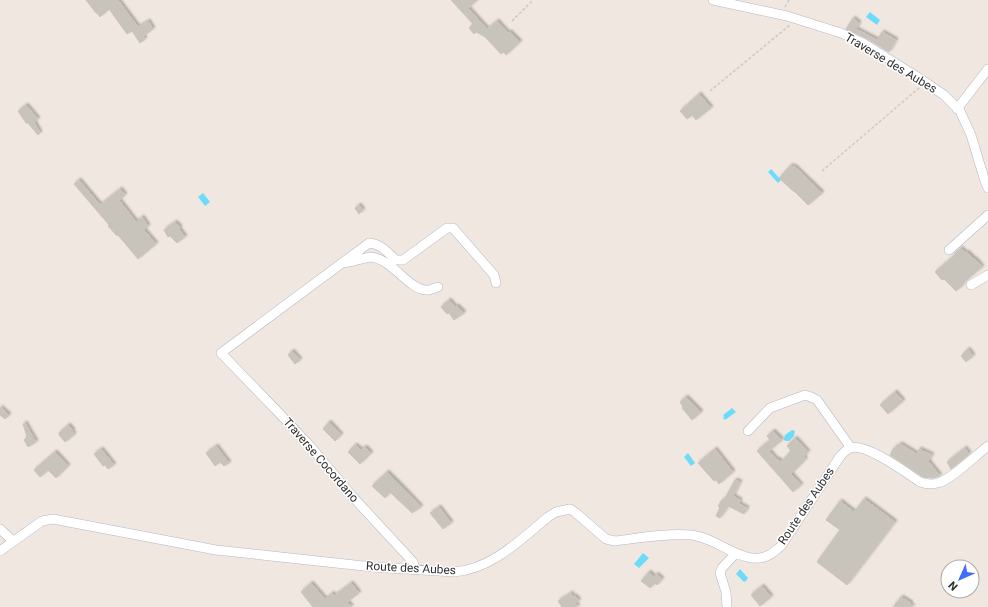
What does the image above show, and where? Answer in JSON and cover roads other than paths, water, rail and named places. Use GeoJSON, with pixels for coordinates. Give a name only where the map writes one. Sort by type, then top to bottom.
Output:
{"type":"FeatureCollection","features":[{"type":"Feature","properties":{"kind":"street","name":"Traverse des Aubes"},"geometry":{"type":"LineString","coordinates":[[713,0],[797,20],[841,33],[863,43],[926,82],[944,95],[960,111],[971,135],[988,188]]}},
{"type":"Feature","properties":{"kind":"street"},"geometry":{"type":"LineString","coordinates":[[957,109],[988,69]]}},
{"type":"Feature","properties":{"kind":"street"},"geometry":{"type":"LineString","coordinates":[[949,250],[987,220]]}},
{"type":"Feature","properties":{"kind":"street"},"geometry":{"type":"LineString","coordinates":[[343,264],[369,243],[382,247],[396,260],[402,260],[447,228],[453,228],[494,275],[496,283]]}},
{"type":"Feature","properties":{"kind":"street"},"geometry":{"type":"LineString","coordinates":[[343,264],[370,257],[381,260],[419,289],[427,291],[438,287]]}},
{"type":"Feature","properties":{"kind":"street","name":"Traverse Cocordano"},"geometry":{"type":"LineString","coordinates":[[343,264],[221,353],[310,446],[352,496],[413,562],[416,569]]}},
{"type":"Feature","properties":{"kind":"street"},"geometry":{"type":"LineString","coordinates":[[971,285],[988,275]]}},
{"type":"Feature","properties":{"kind":"street"},"geometry":{"type":"LineString","coordinates":[[748,431],[770,408],[805,395],[817,400],[851,448],[857,447],[870,451],[927,485],[939,483],[953,474],[988,446]]}},
{"type":"Feature","properties":{"kind":"street","name":"Route des Aubes"},"geometry":{"type":"LineString","coordinates":[[0,551],[42,521],[53,519],[216,550],[372,567],[454,572],[475,569],[498,557],[548,517],[556,512],[570,509],[606,539],[615,541],[675,535],[702,536],[746,557],[758,558],[769,555],[781,546],[839,458],[845,451],[851,448]]}},
{"type":"Feature","properties":{"kind":"street"},"geometry":{"type":"LineString","coordinates":[[0,529],[13,541]]}},
{"type":"Feature","properties":{"kind":"street"},"geometry":{"type":"LineString","coordinates":[[727,607],[726,592],[720,573],[722,568],[736,553]]}},
{"type":"Feature","properties":{"kind":"water"},"geometry":{"type":"Polygon","coordinates":[[[870,12],[880,20],[877,25],[866,17],[870,12]]]}},
{"type":"Feature","properties":{"kind":"water"},"geometry":{"type":"Polygon","coordinates":[[[771,169],[781,180],[778,183],[768,172],[771,169]]]}},
{"type":"Feature","properties":{"kind":"water"},"geometry":{"type":"Polygon","coordinates":[[[203,193],[210,202],[205,206],[198,197],[203,193]]]}},
{"type":"Feature","properties":{"kind":"water"},"geometry":{"type":"Polygon","coordinates":[[[732,408],[736,412],[725,420],[723,415],[732,408]]]}},
{"type":"Feature","properties":{"kind":"water"},"geometry":{"type":"Polygon","coordinates":[[[792,430],[795,431],[794,436],[789,441],[784,440],[785,435],[792,430]]]}},
{"type":"Feature","properties":{"kind":"water"},"geometry":{"type":"Polygon","coordinates":[[[688,453],[695,463],[691,466],[684,457],[688,453]]]}},
{"type":"Feature","properties":{"kind":"water"},"geometry":{"type":"Polygon","coordinates":[[[643,553],[649,558],[639,568],[634,564],[643,553]]]}},
{"type":"Feature","properties":{"kind":"water"},"geometry":{"type":"Polygon","coordinates":[[[740,569],[748,578],[744,582],[736,574],[740,569]]]}}]}
